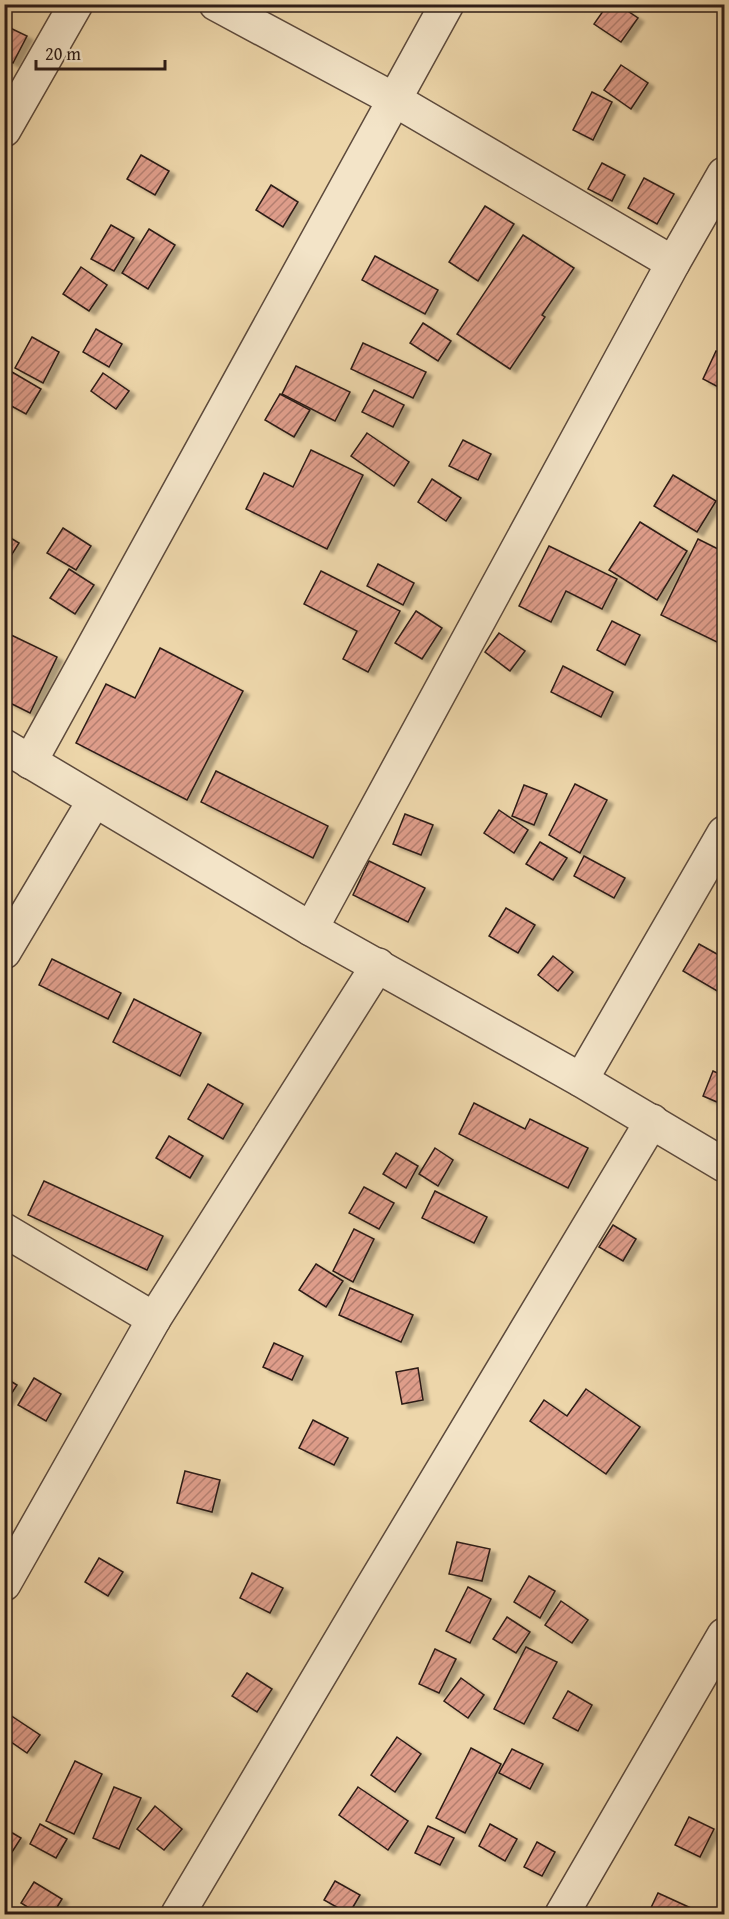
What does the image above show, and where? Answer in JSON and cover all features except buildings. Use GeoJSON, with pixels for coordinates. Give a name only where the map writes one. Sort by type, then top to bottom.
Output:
{"type":"FeatureCollection","features":[{"type":"Feature","properties":{"kind":"street"},"geometry":{"type":"LineString","coordinates":[[4,130],[76,4]]}},
{"type":"Feature","properties":{"kind":"street"},"geometry":{"type":"LineString","coordinates":[[216,4],[395,100],[673,263]]}},
{"type":"Feature","properties":{"kind":"street"},"geometry":{"type":"LineString","coordinates":[[447,4],[395,100],[17,754],[311,929],[652,1121],[724,1165]]}},
{"type":"Feature","properties":{"kind":"street"},"geometry":{"type":"LineString","coordinates":[[311,929],[673,263],[724,174]]}},
{"type":"Feature","properties":{"kind":"street"},"geometry":{"type":"LineString","coordinates":[[4,952],[94,801]]}},
{"type":"Feature","properties":{"kind":"street"},"geometry":{"type":"LineString","coordinates":[[580,1080],[724,833]]}},
{"type":"Feature","properties":{"kind":"street"},"geometry":{"type":"LineString","coordinates":[[4,1584],[154,1319],[378,965]]}},
{"type":"Feature","properties":{"kind":"street"},"geometry":{"type":"LineString","coordinates":[[178,1914],[652,1121]]}},
{"type":"Feature","properties":{"kind":"street"},"geometry":{"type":"LineString","coordinates":[[4,1230],[154,1319]]}},
{"type":"Feature","properties":{"kind":"street"},"geometry":{"type":"LineString","coordinates":[[562,1914],[724,1635]]}}]}
